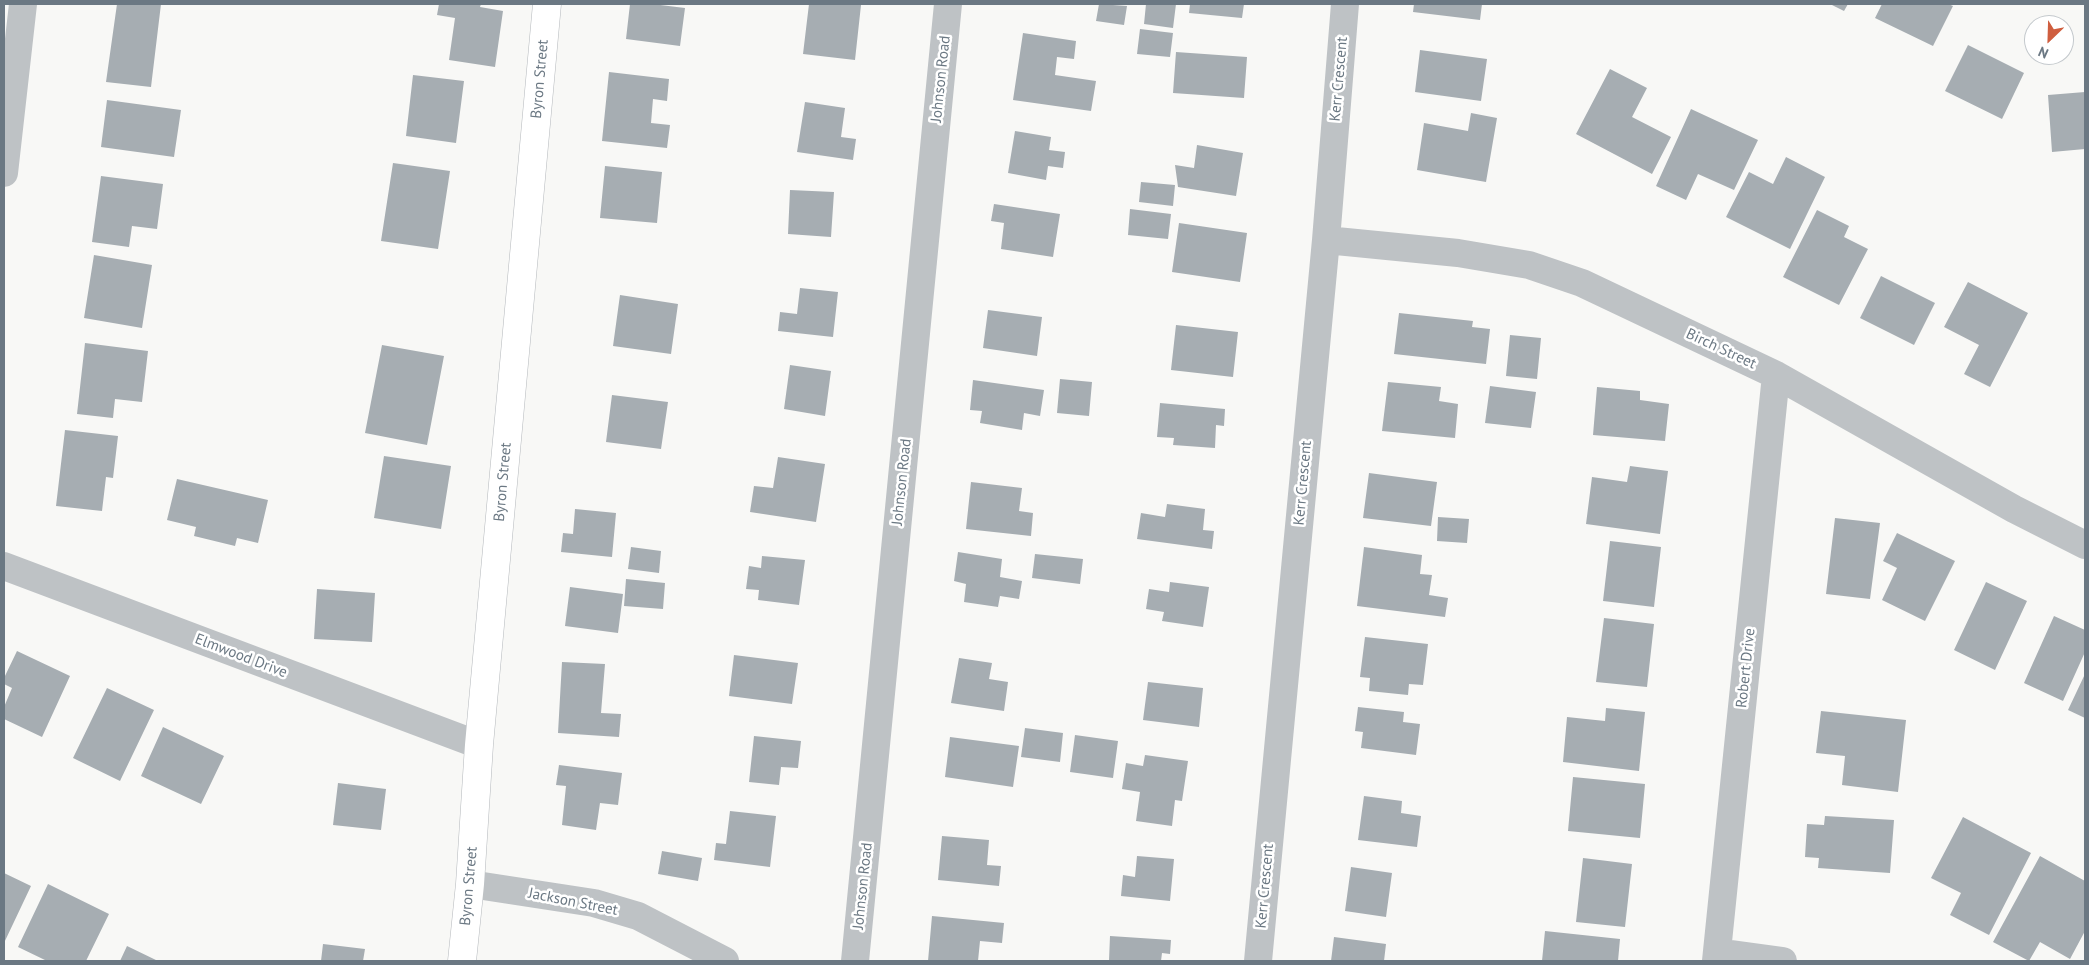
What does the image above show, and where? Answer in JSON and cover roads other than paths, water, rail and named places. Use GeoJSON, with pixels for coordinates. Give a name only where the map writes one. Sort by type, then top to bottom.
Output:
{"type":"FeatureCollection","features":[{"type":"Feature","properties":{"kind":"street"},"geometry":{"type":"LineString","coordinates":[[4,173],[23,4]]}},
{"type":"Feature","properties":{"kind":"street","name":"Byron Street"},"geometry":{"type":"LineString","coordinates":[[462,961],[470,884],[479,746],[547,4]]}},
{"type":"Feature","properties":{"kind":"street","name":"Johnson Road"},"geometry":{"type":"LineString","coordinates":[[855,961],[948,4]]}},
{"type":"Feature","properties":{"kind":"street","name":"Kerr Crescent"},"geometry":{"type":"LineString","coordinates":[[1258,961],[1326,240],[1345,4]]}},
{"type":"Feature","properties":{"kind":"street","name":"Birch Street"},"geometry":{"type":"LineString","coordinates":[[1326,240],[1458,253],[1529,265],[1582,283],[1776,375],[2014,510],[2085,546]]}},
{"type":"Feature","properties":{"kind":"street","name":"Robert Drive"},"geometry":{"type":"LineString","coordinates":[[1716,957],[1776,375]]}},
{"type":"Feature","properties":{"kind":"street","name":"Elmwood Drive"},"geometry":{"type":"LineString","coordinates":[[4,566],[479,746]]}},
{"type":"Feature","properties":{"kind":"street","name":"Jackson Street"},"geometry":{"type":"LineString","coordinates":[[470,884],[594,903],[638,916],[725,961]]}},
{"type":"Feature","properties":{"kind":"street"},"geometry":{"type":"LineString","coordinates":[[1716,957],[1783,961]]}}]}
